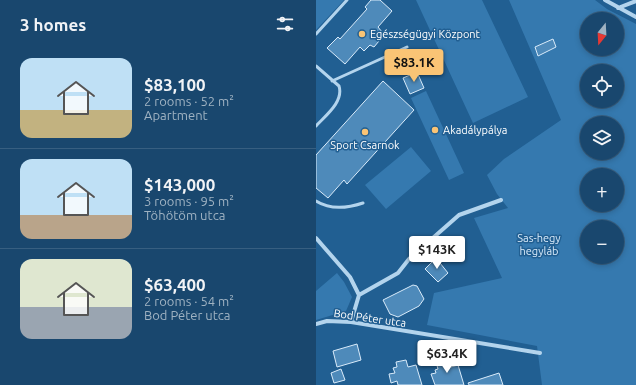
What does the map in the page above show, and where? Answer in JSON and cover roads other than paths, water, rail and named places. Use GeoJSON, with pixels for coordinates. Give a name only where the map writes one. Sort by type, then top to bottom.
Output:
{"type":"FeatureCollection","features":[{"type":"Feature","properties":{"kind":"street"},"geometry":{"type":"LineString","coordinates":[[605,0],[618,9],[636,17]]}},
{"type":"Feature","properties":{"kind":"street"},"geometry":{"type":"LineString","coordinates":[[618,9],[636,1]]}},
{"type":"Feature","properties":{"kind":"street"},"geometry":{"type":"LineString","coordinates":[[359,295],[398,273],[409,259],[459,215],[501,200]]}},
{"type":"Feature","properties":{"kind":"street"},"geometry":{"type":"LineString","coordinates":[[316,238],[350,277],[359,295],[351,322]]}},
{"type":"Feature","properties":{"kind":"street","name":"Bod Péter utca"},"geometry":{"type":"LineString","coordinates":[[316,324],[327,321],[351,322],[540,353]]}},
{"type":"Feature","properties":{"kind":"lane"},"geometry":{"type":"LineString","coordinates":[[316,34],[347,0]]}},
{"type":"Feature","properties":{"kind":"lane"},"geometry":{"type":"LineString","coordinates":[[332,81],[408,47]]}},
{"type":"Feature","properties":{"kind":"lane"},"geometry":{"type":"LineString","coordinates":[[316,66],[339,86],[340,90],[338,100],[316,126]]}},
{"type":"Feature","properties":{"kind":"lane"},"geometry":{"type":"LineString","coordinates":[[316,201],[325,205],[338,207],[363,203]]}},
{"type":"Feature","properties":{"kind":"place","name":"Egészségügyi Központ"},"geometry":{"type":"Point","coordinates":[362,34]}},
{"type":"Feature","properties":{"kind":"place","name":"Akadálypálya"},"geometry":{"type":"Point","coordinates":[435,130]}},
{"type":"Feature","properties":{"kind":"place","name":"Sport Csarnok"},"geometry":{"type":"Point","coordinates":[365,132]}},
{"type":"Feature","properties":{"kind":"park label","name":"Sas-hegy hegyláb"},"geometry":{"type":"Point","coordinates":[539,244]}}]}
